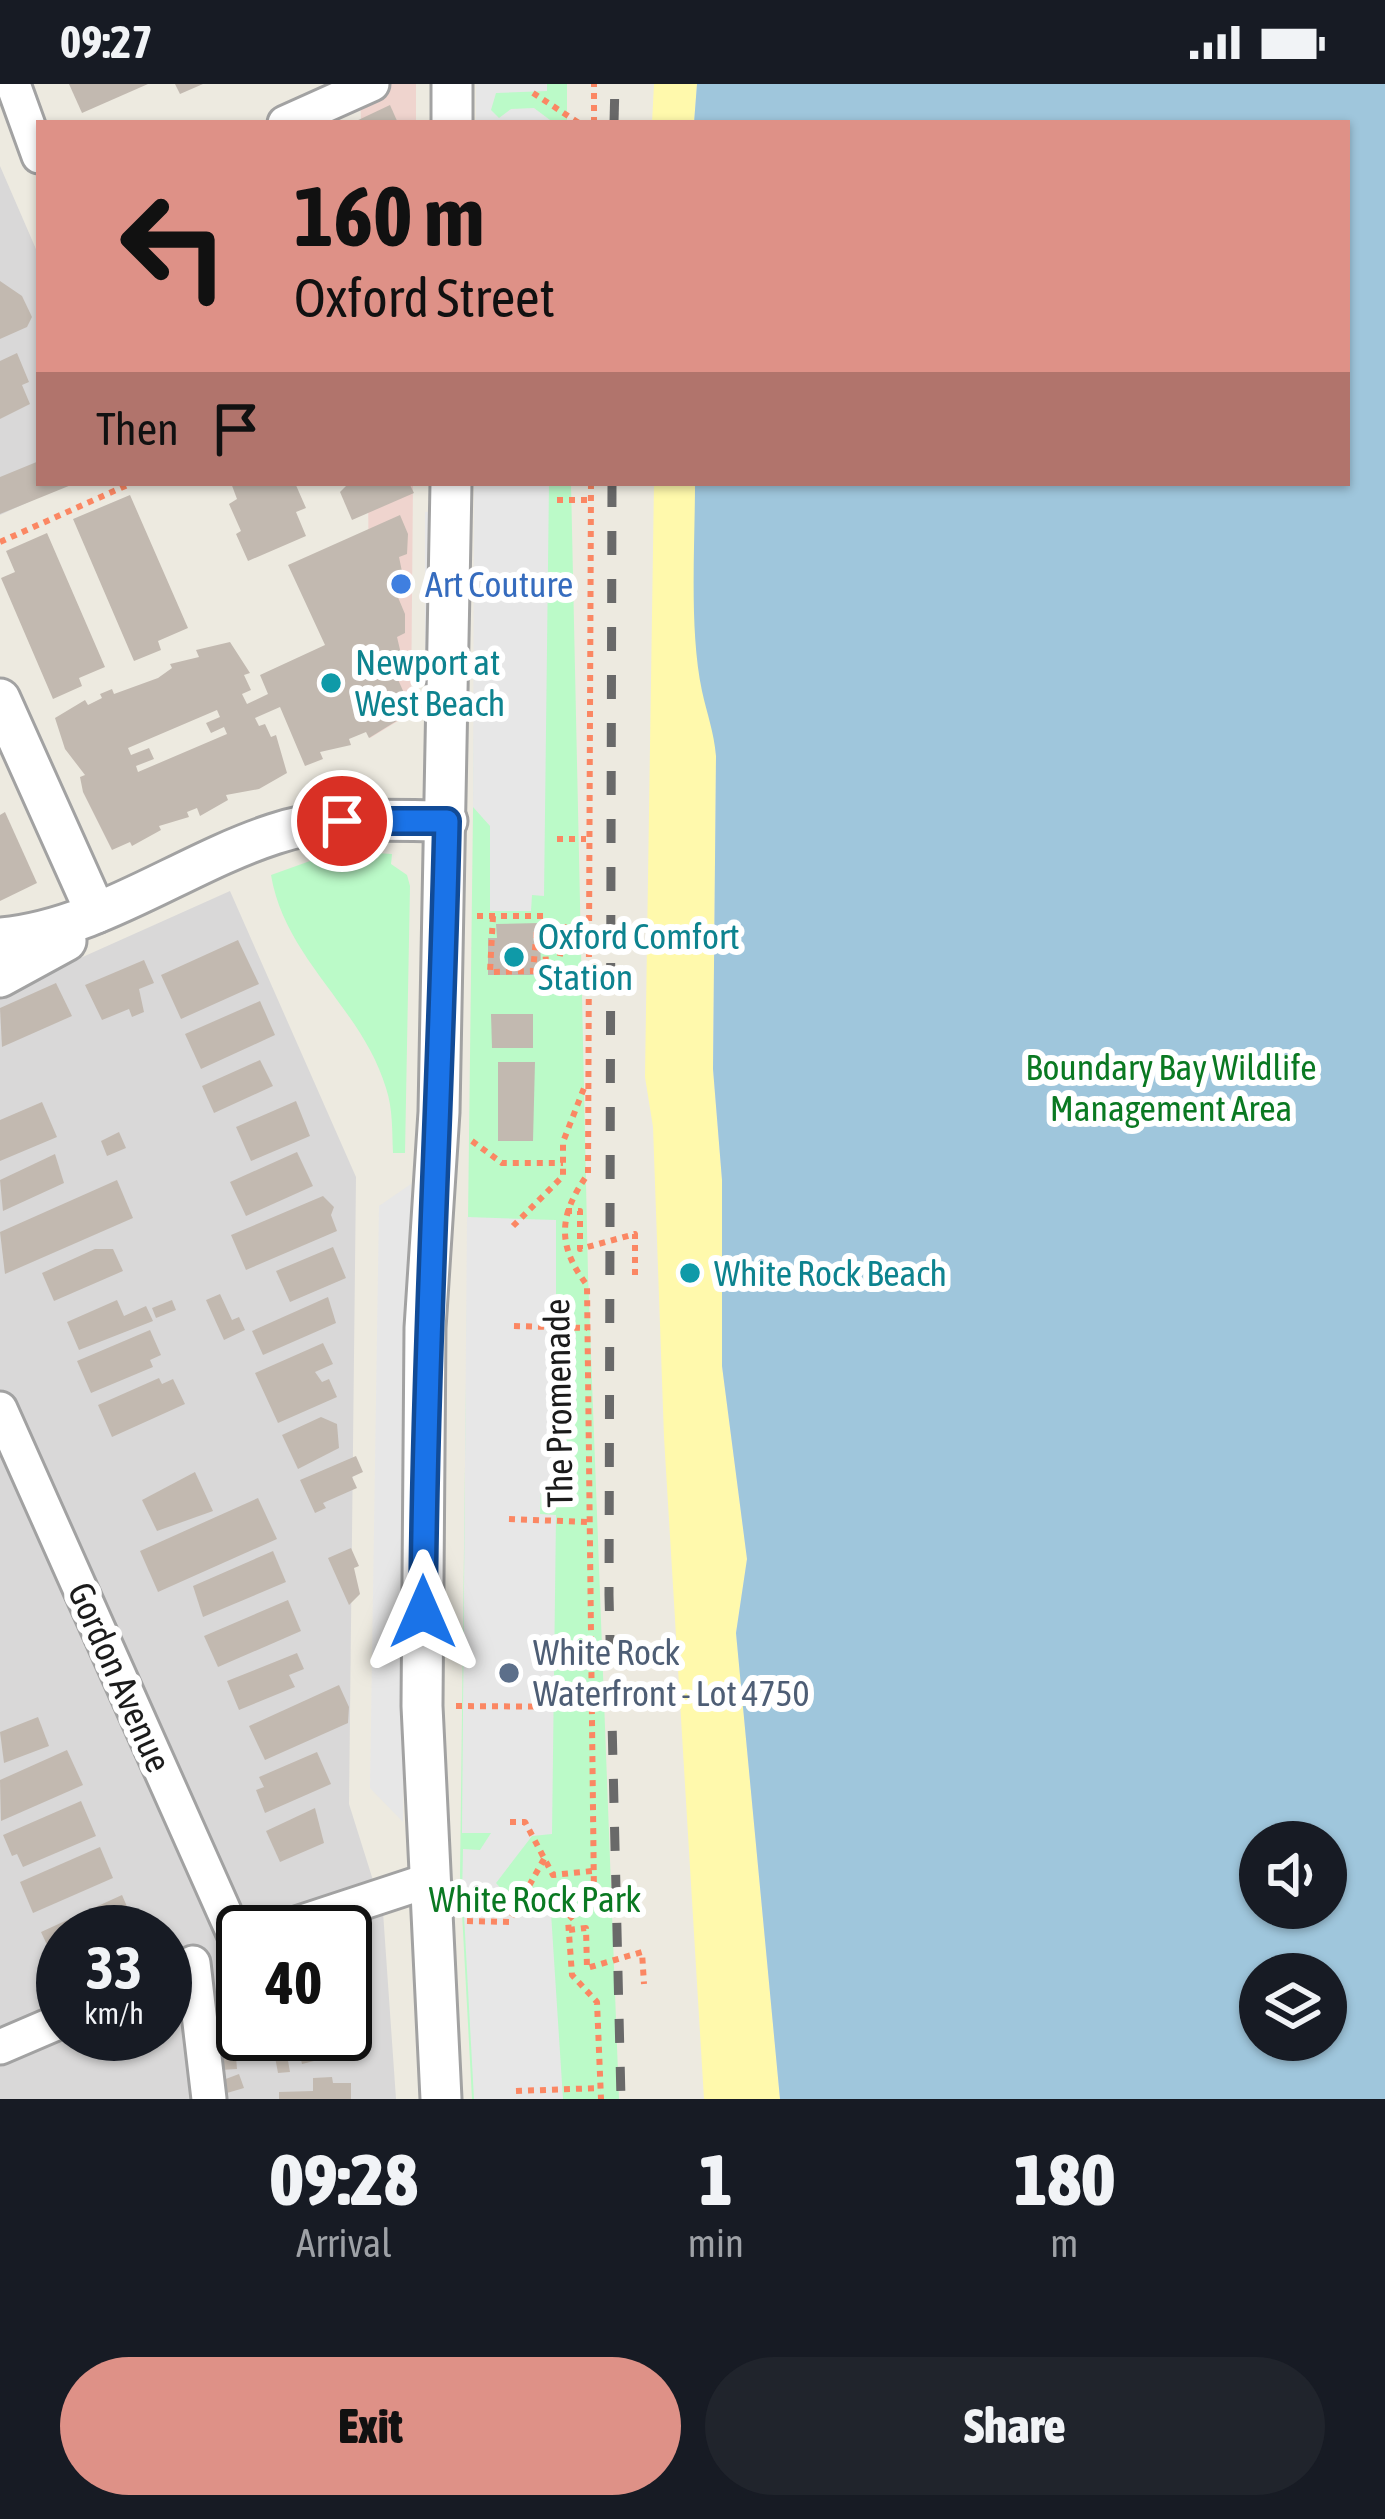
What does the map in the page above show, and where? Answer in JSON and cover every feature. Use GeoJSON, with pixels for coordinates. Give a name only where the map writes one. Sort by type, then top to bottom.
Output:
{"type":"FeatureCollection","features":[{"type":"Feature","properties":{"kind":"street"},"geometry":{"type":"LineString","coordinates":[[13,84],[36,148]]}},
{"type":"Feature","properties":{"kind":"street"},"geometry":{"type":"LineString","coordinates":[[292,120],[372,84]]}},
{"type":"Feature","properties":{"kind":"street"},"geometry":{"type":"LineString","coordinates":[[452,84],[452,120]]}},
{"type":"Feature","properties":{"kind":"street"},"geometry":{"type":"LineString","coordinates":[[441,2099],[422,1706],[425,1328],[438,1152],[451,486]]}},
{"type":"Feature","properties":{"kind":"street"},"geometry":{"type":"LineString","coordinates":[[0,700],[96,913]]}},
{"type":"Feature","properties":{"kind":"street"},"geometry":{"type":"LineString","coordinates":[[0,938],[35,935],[96,913],[242,845],[307,824],[447,821]]}},
{"type":"Feature","properties":{"kind":"street"},"geometry":{"type":"LineString","coordinates":[[0,976],[68,940],[96,913]]}},
{"type":"Feature","properties":{"kind":"street","name":"Gordon Avenue"},"geometry":{"type":"LineString","coordinates":[[0,1409],[223,1905]]}},
{"type":"Feature","properties":{"kind":"street"},"geometry":{"type":"LineString","coordinates":[[354,1905],[430,1880]]}},
{"type":"Feature","properties":{"kind":"street"},"geometry":{"type":"LineString","coordinates":[[192,2025],[209,2099]]}},
{"type":"Feature","properties":{"kind":"street"},"geometry":{"type":"LineString","coordinates":[[0,2047],[36,2032]]}},
{"type":"Feature","properties":{"kind":"path"},"geometry":{"type":"LineString","coordinates":[[594,84],[594,120]]}},
{"type":"Feature","properties":{"kind":"path"},"geometry":{"type":"LineString","coordinates":[[533,92],[575,120]]}},
{"type":"Feature","properties":{"kind":"path"},"geometry":{"type":"LineString","coordinates":[[0,542],[125,486]]}},
{"type":"Feature","properties":{"kind":"path"},"geometry":{"type":"LineString","coordinates":[[566,1211],[588,1174],[591,486]]}},
{"type":"Feature","properties":{"kind":"path"},"geometry":{"type":"LineString","coordinates":[[557,500],[591,500]]}},
{"type":"Feature","properties":{"kind":"path"},"geometry":{"type":"LineString","coordinates":[[557,839],[586,839]]}},
{"type":"Feature","properties":{"kind":"path"},"geometry":{"type":"LineString","coordinates":[[468,916],[544,916]]}},
{"type":"Feature","properties":{"kind":"path"},"geometry":{"type":"LineString","coordinates":[[493,916],[490,972],[533,971],[541,927]]}},
{"type":"Feature","properties":{"kind":"path"},"geometry":{"type":"LineString","coordinates":[[526,927],[588,928]]}},
{"type":"Feature","properties":{"kind":"path"},"geometry":{"type":"LineString","coordinates":[[541,927],[547,982],[554,983],[566,927]]}},
{"type":"Feature","properties":{"kind":"path"},"geometry":{"type":"LineString","coordinates":[[514,1226],[563,1176],[563,1142],[587,1079]]}},
{"type":"Feature","properties":{"kind":"path"},"geometry":{"type":"LineString","coordinates":[[467,1138],[502,1163],[563,1163]]}},
{"type":"Feature","properties":{"kind":"path"},"geometry":{"type":"LineString","coordinates":[[566,1211],[580,1211],[580,1249],[635,1234],[635,1280]]}},
{"type":"Feature","properties":{"kind":"path","name":"The Promenade"},"geometry":{"type":"LineString","coordinates":[[566,1211],[567,1259],[587,1285],[588,1707],[594,1896],[568,1920],[568,1930]]}},
{"type":"Feature","properties":{"kind":"path"},"geometry":{"type":"LineString","coordinates":[[514,1326],[587,1328]]}},
{"type":"Feature","properties":{"kind":"path"},"geometry":{"type":"LineString","coordinates":[[509,1519],[587,1522]]}},
{"type":"Feature","properties":{"kind":"path"},"geometry":{"type":"LineString","coordinates":[[422,1706],[588,1707]]}},
{"type":"Feature","properties":{"kind":"path"},"geometry":{"type":"LineString","coordinates":[[510,1822],[525,1822],[554,1875],[592,1871]]}},
{"type":"Feature","properties":{"kind":"path"},"geometry":{"type":"LineString","coordinates":[[458,1921],[509,1922],[544,1859]]}},
{"type":"Feature","properties":{"kind":"path"},"geometry":{"type":"LineString","coordinates":[[601,2099],[597,2002],[572,1975],[568,1930],[586,1928],[587,1968],[642,1952],[644,1984]]}},
{"type":"Feature","properties":{"kind":"path"},"geometry":{"type":"LineString","coordinates":[[516,2091],[600,2088]]}},
{"type":"Feature","properties":{"kind":"shaded area"},"geometry":{"type":"Polygon","coordinates":[[[360,84],[416,84],[416,120],[361,120],[360,84]]]}},
{"type":"Feature","properties":{"kind":"shaded area"},"geometry":{"type":"Polygon","coordinates":[[[476,84],[547,84],[547,91],[496,93],[491,110],[499,118],[511,109],[534,108],[550,120],[476,120],[476,84]]]}},
{"type":"Feature","properties":{"kind":"shaded area"},"geometry":{"type":"Polygon","coordinates":[[[0,166],[36,249],[36,486],[63,486],[0,515],[0,166]]]}},
{"type":"Feature","properties":{"kind":"shaded area"},"geometry":{"type":"Polygon","coordinates":[[[368,486],[413,486],[411,713],[370,738],[368,486]]]}},
{"type":"Feature","properties":{"kind":"shaded area"},"geometry":{"type":"Polygon","coordinates":[[[474,486],[549,486],[544,896],[532,895],[531,911],[490,911],[490,826],[473,807],[474,486]]]}},
{"type":"Feature","properties":{"kind":"shaded area"},"geometry":{"type":"Polygon","coordinates":[[[436,511],[436,694],[425,693],[425,512],[436,511]]]}},
{"type":"Feature","properties":{"kind":"shaded area"},"geometry":{"type":"Polygon","coordinates":[[[230,891],[356,1177],[349,1804],[383,1912],[396,2099],[0,2099],[0,994],[230,891]]]}},
{"type":"Feature","properties":{"kind":"shaded area"},"geometry":{"type":"Polygon","coordinates":[[[411,1184],[403,1822],[370,1788],[379,1206],[411,1184]]]}},
{"type":"Feature","properties":{"kind":"shaded area","name":"White Rock Waterfront - Lot 4750"},"geometry":{"type":"Polygon","coordinates":[[[467,1217],[556,1220],[556,1489],[541,1489],[540,1514],[556,1515],[552,1834],[532,1836],[496,1883],[523,1913],[551,1913],[563,2099],[474,2099],[464,1915],[494,1914],[484,1896],[462,1899],[463,1849],[480,1850],[491,1833],[462,1833],[467,1217]]]}},
{"type":"Feature","properties":{"kind":"sand"},"geometry":{"type":"Polygon","coordinates":[[[654,84],[697,84],[694,120],[652,120],[654,84]]]}},
{"type":"Feature","properties":{"kind":"sand","name":"White Rock Beach"},"geometry":{"type":"Polygon","coordinates":[[[654,486],[695,486],[702,690],[713,723],[716,756],[713,1069],[722,1180],[722,1366],[747,1559],[736,1633],[780,2099],[704,2099],[664,1437],[653,1127],[645,1077],[654,486]]]}},
{"type":"Feature","properties":{"kind":"green space"},"geometry":{"type":"Polygon","coordinates":[[[482,84],[567,84],[567,120],[481,120],[482,84]]]}},
{"type":"Feature","properties":{"kind":"green space","name":"White Rock Park"},"geometry":{"type":"Polygon","coordinates":[[[477,486],[571,486],[588,1275],[619,2099],[472,2099],[460,1876],[477,486]]]}},
{"type":"Feature","properties":{"kind":"green space"},"geometry":{"type":"Polygon","coordinates":[[[392,854],[391,864],[407,875],[410,886],[405,1153],[393,1153],[390,1104],[375,1059],[292,932],[271,875],[324,856],[392,854]]]}},
{"type":"Feature","properties":{"kind":"water","name":"Boundary Bay Wildlife Management Area"},"geometry":{"type":"Polygon","coordinates":[[[697,84],[1385,84],[1385,2099],[780,2099],[736,1633],[747,1559],[722,1366],[722,1180],[713,1069],[716,756],[698,667],[695,486],[1350,486],[1350,120],[694,120],[697,84]]]}},
{"type":"Feature","properties":{"kind":"building"},"geometry":{"type":"Polygon","coordinates":[[[69,84],[148,84],[82,113],[69,84]]]}},
{"type":"Feature","properties":{"kind":"building"},"geometry":{"type":"Polygon","coordinates":[[[175,84],[203,84],[180,94],[175,84]]]}},
{"type":"Feature","properties":{"kind":"building"},"geometry":{"type":"Polygon","coordinates":[[[390,105],[397,120],[358,120],[390,105]]]}},
{"type":"Feature","properties":{"kind":"building"},"geometry":{"type":"Polygon","coordinates":[[[0,281],[22,296],[32,317],[27,327],[0,339],[0,281]]]}},
{"type":"Feature","properties":{"kind":"building"},"geometry":{"type":"Polygon","coordinates":[[[17,353],[29,382],[22,385],[30,404],[0,419],[0,361],[17,353]]]}},
{"type":"Feature","properties":{"kind":"building"},"geometry":{"type":"Polygon","coordinates":[[[36,462],[36,486],[69,486],[0,514],[0,477],[36,462]]]}},
{"type":"Feature","properties":{"kind":"building"},"geometry":{"type":"Polygon","coordinates":[[[232,486],[296,486],[306,508],[296,512],[306,536],[248,561],[229,504],[237,499],[232,486]]]}},
{"type":"Feature","properties":{"kind":"building"},"geometry":{"type":"Polygon","coordinates":[[[346,486],[410,486],[414,493],[352,520],[340,492],[346,486]]]}},
{"type":"Feature","properties":{"kind":"building"},"geometry":{"type":"Polygon","coordinates":[[[130,495],[188,628],[158,641],[161,650],[134,661],[73,519],[130,495]]]}},
{"type":"Feature","properties":{"kind":"building","name":"Newport at West Beach"},"geometry":{"type":"Polygon","coordinates":[[[400,515],[408,534],[407,554],[399,557],[406,591],[397,595],[405,614],[405,633],[397,637],[405,671],[396,675],[404,693],[395,696],[403,717],[369,738],[366,732],[349,739],[351,745],[320,752],[323,759],[305,766],[280,707],[255,718],[259,726],[265,724],[271,737],[276,735],[287,773],[259,789],[226,795],[228,800],[200,816],[197,808],[187,812],[189,817],[159,826],[161,830],[132,846],[130,842],[112,850],[83,792],[80,777],[85,775],[65,749],[55,718],[112,689],[114,694],[158,678],[172,668],[170,664],[199,657],[196,650],[230,642],[250,673],[244,675],[251,690],[242,694],[247,704],[268,694],[260,675],[325,645],[288,565],[400,515]],[[217,710],[128,748],[131,755],[149,748],[154,759],[136,766],[138,772],[227,734],[224,727],[211,733],[206,723],[220,717],[217,710]]]}},
{"type":"Feature","properties":{"kind":"building"},"geometry":{"type":"Polygon","coordinates":[[[47,533],[105,667],[79,678],[82,686],[53,699],[1,578],[15,572],[6,551],[47,533]]]}},
{"type":"Feature","properties":{"kind":"building"},"geometry":{"type":"Polygon","coordinates":[[[5,812],[37,883],[0,901],[0,815],[5,812]]]}},
{"type":"Feature","properties":{"kind":"building","name":"Oxford Comfort Station"},"geometry":{"type":"Polygon","coordinates":[[[540,923],[541,975],[488,975],[488,938],[497,938],[496,924],[540,923]]]}},
{"type":"Feature","properties":{"kind":"building"},"geometry":{"type":"Polygon","coordinates":[[[238,940],[259,984],[181,1019],[161,975],[238,940]]]}},
{"type":"Feature","properties":{"kind":"building"},"geometry":{"type":"Polygon","coordinates":[[[144,960],[154,983],[139,989],[144,1012],[132,1017],[129,1009],[102,1020],[85,985],[144,960]]]}},
{"type":"Feature","properties":{"kind":"building"},"geometry":{"type":"Polygon","coordinates":[[[56,983],[72,1016],[2,1047],[0,1008],[56,983]]]}},
{"type":"Feature","properties":{"kind":"building"},"geometry":{"type":"Polygon","coordinates":[[[260,1001],[275,1035],[201,1069],[185,1034],[260,1001]]]}},
{"type":"Feature","properties":{"kind":"building"},"geometry":{"type":"Polygon","coordinates":[[[491,1014],[533,1014],[533,1048],[492,1048],[491,1014]]]}},
{"type":"Feature","properties":{"kind":"building"},"geometry":{"type":"Polygon","coordinates":[[[260,1060],[273,1086],[214,1113],[202,1086],[260,1060]]]}},
{"type":"Feature","properties":{"kind":"building"},"geometry":{"type":"Polygon","coordinates":[[[498,1062],[535,1062],[533,1141],[498,1141],[498,1062]]]}},
{"type":"Feature","properties":{"kind":"building"},"geometry":{"type":"Polygon","coordinates":[[[296,1101],[310,1136],[251,1161],[236,1127],[296,1101]]]}},
{"type":"Feature","properties":{"kind":"building"},"geometry":{"type":"Polygon","coordinates":[[[42,1102],[57,1137],[0,1161],[0,1120],[42,1102]]]}},
{"type":"Feature","properties":{"kind":"building"},"geometry":{"type":"Polygon","coordinates":[[[119,1132],[126,1148],[107,1156],[101,1141],[119,1132]]]}},
{"type":"Feature","properties":{"kind":"building"},"geometry":{"type":"Polygon","coordinates":[[[297,1152],[313,1186],[246,1216],[230,1182],[297,1152]]]}},
{"type":"Feature","properties":{"kind":"building"},"geometry":{"type":"Polygon","coordinates":[[[55,1154],[64,1183],[3,1211],[0,1180],[55,1154]]]}},
{"type":"Feature","properties":{"kind":"building"},"geometry":{"type":"Polygon","coordinates":[[[117,1180],[133,1218],[5,1274],[0,1232],[117,1180]]]}},
{"type":"Feature","properties":{"kind":"building"},"geometry":{"type":"Polygon","coordinates":[[[323,1196],[334,1207],[331,1215],[337,1231],[246,1270],[231,1235],[323,1196]]]}},
{"type":"Feature","properties":{"kind":"building"},"geometry":{"type":"Polygon","coordinates":[[[333,1247],[346,1278],[290,1302],[276,1271],[333,1247]]]}},
{"type":"Feature","properties":{"kind":"building"},"geometry":{"type":"Polygon","coordinates":[[[95,1249],[113,1249],[123,1271],[54,1301],[42,1273],[95,1249]]]}},
{"type":"Feature","properties":{"kind":"building"},"geometry":{"type":"Polygon","coordinates":[[[220,1294],[232,1320],[239,1317],[245,1330],[224,1340],[206,1300],[220,1294]]]}},
{"type":"Feature","properties":{"kind":"building"},"geometry":{"type":"Polygon","coordinates":[[[328,1297],[336,1323],[263,1355],[252,1331],[328,1297]]]}},
{"type":"Feature","properties":{"kind":"building"},"geometry":{"type":"Polygon","coordinates":[[[117,1300],[124,1316],[146,1306],[153,1321],[79,1350],[67,1322],[117,1300]]]}},
{"type":"Feature","properties":{"kind":"building"},"geometry":{"type":"Polygon","coordinates":[[[172,1300],[176,1310],[156,1318],[152,1308],[172,1300]]]}},
{"type":"Feature","properties":{"kind":"building"},"geometry":{"type":"Polygon","coordinates":[[[150,1330],[161,1355],[150,1360],[153,1367],[91,1393],[77,1361],[150,1330]]]}},
{"type":"Feature","properties":{"kind":"building"},"geometry":{"type":"Polygon","coordinates":[[[323,1343],[333,1364],[315,1372],[322,1382],[329,1379],[337,1397],[278,1423],[255,1373],[323,1343]]]}},
{"type":"Feature","properties":{"kind":"building"},"geometry":{"type":"Polygon","coordinates":[[[159,1378],[162,1384],[173,1379],[185,1404],[112,1437],[98,1405],[159,1378]]]}},
{"type":"Feature","properties":{"kind":"building"},"geometry":{"type":"Polygon","coordinates":[[[321,1417],[337,1424],[339,1448],[298,1469],[282,1435],[321,1417]]]}},
{"type":"Feature","properties":{"kind":"building"},"geometry":{"type":"Polygon","coordinates":[[[356,1456],[363,1472],[352,1477],[357,1488],[323,1503],[326,1508],[315,1513],[300,1480],[356,1456]]]}},
{"type":"Feature","properties":{"kind":"building"},"geometry":{"type":"Polygon","coordinates":[[[195,1472],[213,1511],[157,1531],[142,1500],[195,1472]]]}},
{"type":"Feature","properties":{"kind":"building"},"geometry":{"type":"Polygon","coordinates":[[[543,1496],[556,1496],[556,1509],[543,1509],[543,1496]]]}},
{"type":"Feature","properties":{"kind":"building"},"geometry":{"type":"Polygon","coordinates":[[[258,1498],[277,1539],[158,1592],[140,1551],[258,1498]]]}},
{"type":"Feature","properties":{"kind":"building"},"geometry":{"type":"Polygon","coordinates":[[[351,1548],[359,1566],[354,1568],[360,1594],[349,1605],[328,1558],[351,1548]]]}},
{"type":"Feature","properties":{"kind":"building"},"geometry":{"type":"Polygon","coordinates":[[[273,1551],[286,1582],[203,1617],[193,1586],[273,1551]]]}},
{"type":"Feature","properties":{"kind":"building"},"geometry":{"type":"Polygon","coordinates":[[[288,1600],[301,1631],[218,1667],[204,1636],[288,1600]]]}},
{"type":"Feature","properties":{"kind":"building"},"geometry":{"type":"Polygon","coordinates":[[[297,1653],[304,1669],[289,1675],[295,1687],[239,1710],[227,1681],[297,1653]]]}},
{"type":"Feature","properties":{"kind":"building"},"geometry":{"type":"Polygon","coordinates":[[[339,1685],[349,1707],[348,1723],[265,1760],[249,1726],[339,1685]]]}},
{"type":"Feature","properties":{"kind":"building"},"geometry":{"type":"Polygon","coordinates":[[[38,1717],[49,1746],[4,1763],[0,1732],[38,1717]]]}},
{"type":"Feature","properties":{"kind":"building"},"geometry":{"type":"Polygon","coordinates":[[[67,1750],[83,1785],[1,1821],[0,1780],[67,1750]]]}},
{"type":"Feature","properties":{"kind":"building"},"geometry":{"type":"Polygon","coordinates":[[[317,1752],[331,1784],[265,1813],[256,1790],[264,1787],[259,1777],[317,1752]]]}},
{"type":"Feature","properties":{"kind":"building"},"geometry":{"type":"Polygon","coordinates":[[[81,1801],[96,1836],[23,1867],[17,1854],[12,1856],[3,1835],[81,1801]]]}},
{"type":"Feature","properties":{"kind":"building"},"geometry":{"type":"Polygon","coordinates":[[[315,1808],[324,1843],[280,1862],[266,1831],[315,1808]]]}},
{"type":"Feature","properties":{"kind":"building"},"geometry":{"type":"Polygon","coordinates":[[[100,1847],[113,1878],[51,1905],[36,1905],[33,1913],[20,1882],[100,1847]]]}},
{"type":"Feature","properties":{"kind":"building"},"geometry":{"type":"Polygon","coordinates":[[[122,1895],[126,1905],[100,1905],[122,1895]]]}},
{"type":"Feature","properties":{"kind":"building"},"geometry":{"type":"Polygon","coordinates":[[[219,2061],[236,2061],[237,2069],[220,2070],[219,2061]]]}},
{"type":"Feature","properties":{"kind":"building"},"geometry":{"type":"Polygon","coordinates":[[[276,2061],[288,2061],[290,2072],[278,2073],[276,2061]]]}},
{"type":"Feature","properties":{"kind":"building"},"geometry":{"type":"Polygon","coordinates":[[[239,2074],[244,2088],[227,2093],[223,2080],[239,2074]]]}},
{"type":"Feature","properties":{"kind":"building"},"geometry":{"type":"Polygon","coordinates":[[[332,2077],[333,2083],[351,2083],[351,2099],[279,2099],[279,2092],[313,2091],[313,2078],[332,2077]]]}},
{"type":"Feature","properties":{"kind":"railway"},"geometry":{"type":"LineString","coordinates":[[614,120],[615,84]]}},
{"type":"Feature","properties":{"kind":"railway"},"geometry":{"type":"LineString","coordinates":[[612,486],[609,1595],[621,2099]]}},
{"type":"Feature","properties":{"kind":"place","name":"Art Couture"},"geometry":{"type":"Point","coordinates":[401,584]}},
{"type":"Feature","properties":{"kind":"place","name":"Newport at West Beach"},"geometry":{"type":"Point","coordinates":[331,683]}},
{"type":"Feature","properties":{"kind":"place","name":"Oxford Comfort Station"},"geometry":{"type":"Point","coordinates":[514,957]}},
{"type":"Feature","properties":{"kind":"place","name":"White Rock Beach"},"geometry":{"type":"Point","coordinates":[690,1273]}},
{"type":"Feature","properties":{"kind":"place","name":"White Rock Waterfront - Lot 4750"},"geometry":{"type":"Point","coordinates":[509,1673]}},
{"type":"Feature","properties":{"kind":"route"},"geometry":{"type":"LineString","coordinates":[[342,821],[447,821],[437,1172],[425,1328],[423,1612]]}}]}
